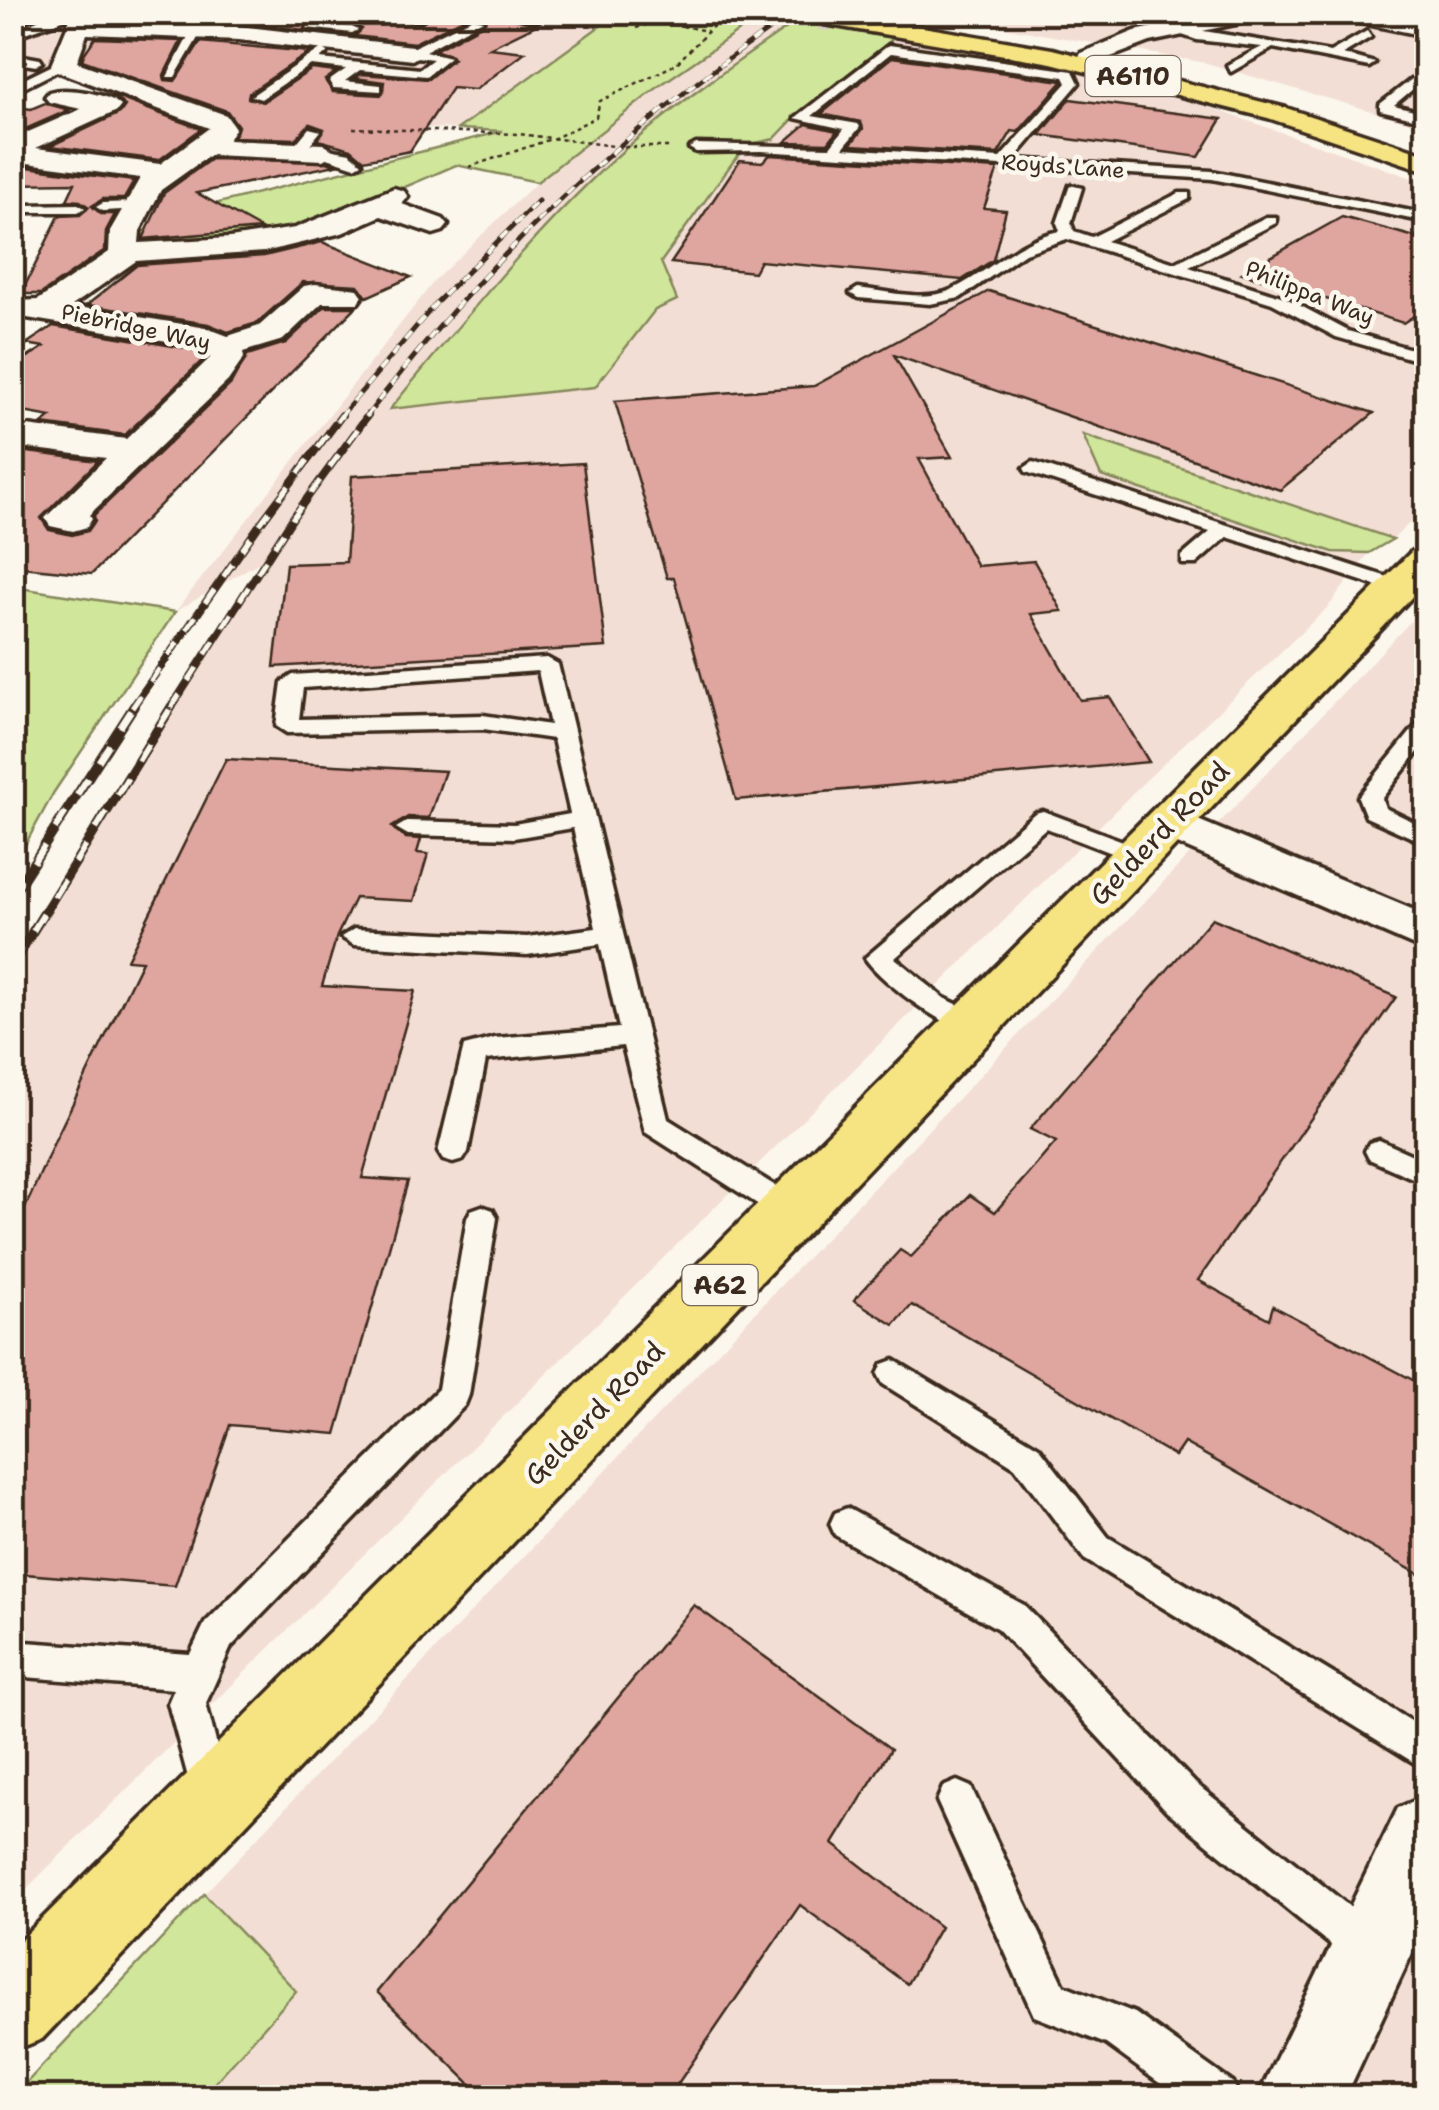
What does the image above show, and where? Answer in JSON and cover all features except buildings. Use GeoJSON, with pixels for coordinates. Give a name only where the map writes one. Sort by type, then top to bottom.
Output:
{"type":"FeatureCollection","features":[{"type":"Feature","properties":{"kind":"main road","name":"A6110"},"geometry":{"type":"LineString","coordinates":[[837,16],[1334,118],[1426,147]]}},
{"type":"Feature","properties":{"kind":"main road","name":"A6110"},"geometry":{"type":"LineString","coordinates":[[837,16],[1052,56],[1277,113],[1426,162]]}},
{"type":"Feature","properties":{"kind":"main road","name":"Gelderd Road"},"geometry":{"type":"LineString","coordinates":[[12,2010],[1413,573]]}},
{"type":"Feature","properties":{"kind":"street"},"geometry":{"type":"LineString","coordinates":[[1079,66],[1119,43],[1259,12]]}},
{"type":"Feature","properties":{"kind":"street"},"geometry":{"type":"LineString","coordinates":[[1342,12],[1426,29]]}},
{"type":"Feature","properties":{"kind":"street"},"geometry":{"type":"LineString","coordinates":[[126,252],[125,231],[150,184],[217,138],[222,128],[217,121],[50,63],[82,17],[196,31],[361,23],[412,54]]}},
{"type":"Feature","properties":{"kind":"street"},"geometry":{"type":"LineString","coordinates":[[12,151],[108,106],[26,81]]}},
{"type":"Feature","properties":{"kind":"street"},"geometry":{"type":"LineString","coordinates":[[205,146],[311,145]]}},
{"type":"Feature","properties":{"kind":"street"},"geometry":{"type":"LineString","coordinates":[[12,151],[164,174]]}},
{"type":"Feature","properties":{"kind":"street"},"geometry":{"type":"LineString","coordinates":[[29,308],[103,273],[126,252],[210,249],[295,237],[340,225],[387,202],[433,225]]}},
{"type":"Feature","properties":{"kind":"street","name":"Piebridge Way"},"geometry":{"type":"LineString","coordinates":[[224,347],[272,333],[315,293],[347,296]]}},
{"type":"Feature","properties":{"kind":"street","name":"Piebridge Way"},"geometry":{"type":"LineString","coordinates":[[29,308],[207,338],[224,347],[228,358],[216,374],[64,518],[72,520]]}},
{"type":"Feature","properties":{"kind":"street"},"geometry":{"type":"LineString","coordinates":[[12,435],[135,451]]}},
{"type":"Feature","properties":{"kind":"street"},"geometry":{"type":"LineString","coordinates":[[1154,839],[1426,934]]}},
{"type":"Feature","properties":{"kind":"street"},"geometry":{"type":"LineString","coordinates":[[1300,2098],[1426,1836]]}},
{"type":"Feature","properties":{"kind":"lane"},"geometry":{"type":"LineString","coordinates":[[13,29],[43,12]]}},
{"type":"Feature","properties":{"kind":"lane"},"geometry":{"type":"LineString","coordinates":[[312,26],[422,16],[428,12]]}},
{"type":"Feature","properties":{"kind":"lane"},"geometry":{"type":"LineString","coordinates":[[501,12],[538,18]]}},
{"type":"Feature","properties":{"kind":"lane"},"geometry":{"type":"LineString","coordinates":[[13,29],[65,13],[82,17]]}},
{"type":"Feature","properties":{"kind":"lane"},"geometry":{"type":"LineString","coordinates":[[412,54],[478,20]]}},
{"type":"Feature","properties":{"kind":"lane"},"geometry":{"type":"LineString","coordinates":[[257,96],[361,23]]}},
{"type":"Feature","properties":{"kind":"lane"},"geometry":{"type":"LineString","coordinates":[[13,29],[45,41]]}},
{"type":"Feature","properties":{"kind":"lane"},"geometry":{"type":"LineString","coordinates":[[1174,29],[1369,63]]}},
{"type":"Feature","properties":{"kind":"lane"},"geometry":{"type":"LineString","coordinates":[[170,74],[196,31]]}},
{"type":"Feature","properties":{"kind":"lane"},"geometry":{"type":"LineString","coordinates":[[1332,56],[1367,35]]}},
{"type":"Feature","properties":{"kind":"lane"},"geometry":{"type":"LineString","coordinates":[[1231,68],[1266,49],[1268,44]]}},
{"type":"Feature","properties":{"kind":"lane"},"geometry":{"type":"LineString","coordinates":[[833,152],[853,127],[801,118],[889,48],[1116,72]]}},
{"type":"Feature","properties":{"kind":"lane"},"geometry":{"type":"LineString","coordinates":[[310,62],[422,73],[444,56],[412,54]]}},
{"type":"Feature","properties":{"kind":"lane"},"geometry":{"type":"LineString","coordinates":[[12,58],[50,63]]}},
{"type":"Feature","properties":{"kind":"lane"},"geometry":{"type":"LineString","coordinates":[[12,90],[50,63]]}},
{"type":"Feature","properties":{"kind":"lane"},"geometry":{"type":"LineString","coordinates":[[358,66],[332,84],[377,88]]}},
{"type":"Feature","properties":{"kind":"lane"},"geometry":{"type":"LineString","coordinates":[[1004,162],[1073,83],[1079,66]]}},
{"type":"Feature","properties":{"kind":"lane"},"geometry":{"type":"LineString","coordinates":[[1426,72],[1385,107],[1426,117]]}},
{"type":"Feature","properties":{"kind":"lane"},"geometry":{"type":"LineString","coordinates":[[311,145],[355,163]]}},
{"type":"Feature","properties":{"kind":"lane","name":"Royds Lane"},"geometry":{"type":"LineString","coordinates":[[696,148],[833,152],[1212,175],[1426,218]]}},
{"type":"Feature","properties":{"kind":"lane"},"geometry":{"type":"LineString","coordinates":[[858,293],[930,299],[954,295],[1020,250],[1068,234],[1064,223],[1074,188]]}},
{"type":"Feature","properties":{"kind":"lane"},"geometry":{"type":"LineString","coordinates":[[1093,242],[1184,196]]}},
{"type":"Feature","properties":{"kind":"lane"},"geometry":{"type":"LineString","coordinates":[[102,207],[136,206]]}},
{"type":"Feature","properties":{"kind":"lane"},"geometry":{"type":"LineString","coordinates":[[25,210],[78,208]]}},
{"type":"Feature","properties":{"kind":"lane","name":"Philippa Way"},"geometry":{"type":"LineString","coordinates":[[1176,268],[1271,220]]}},
{"type":"Feature","properties":{"kind":"lane","name":"Philippa Way"},"geometry":{"type":"LineString","coordinates":[[1068,234],[1278,300],[1342,334],[1422,353]]}},
{"type":"Feature","properties":{"kind":"lane"},"geometry":{"type":"LineString","coordinates":[[1033,468],[1224,529],[1413,573]]}},
{"type":"Feature","properties":{"kind":"lane"},"geometry":{"type":"LineString","coordinates":[[1189,560],[1224,529]]}},
{"type":"Feature","properties":{"kind":"lane"},"geometry":{"type":"LineString","coordinates":[[562,734],[483,722],[287,726],[293,682],[547,664],[655,1125],[792,1210]]}},
{"type":"Feature","properties":{"kind":"lane"},"geometry":{"type":"LineString","coordinates":[[1426,728],[1370,797],[1374,812],[1426,837]]}},
{"type":"Feature","properties":{"kind":"lane"},"geometry":{"type":"LineString","coordinates":[[974,1024],[935,1004],[878,958],[1043,818],[1154,839]]}},
{"type":"Feature","properties":{"kind":"lane"},"geometry":{"type":"LineString","coordinates":[[408,828],[514,831],[582,819]]}},
{"type":"Feature","properties":{"kind":"lane"},"geometry":{"type":"LineString","coordinates":[[354,937],[527,946],[610,934]]}},
{"type":"Feature","properties":{"kind":"lane"},"geometry":{"type":"LineString","coordinates":[[453,1152],[474,1053],[634,1036]]}},
{"type":"Feature","properties":{"kind":"lane"},"geometry":{"type":"LineString","coordinates":[[1379,1151],[1426,1173]]}},
{"type":"Feature","properties":{"kind":"lane"},"geometry":{"type":"LineString","coordinates":[[213,1804],[187,1702],[200,1673],[218,1635],[453,1395],[482,1218]]}},
{"type":"Feature","properties":{"kind":"lane"},"geometry":{"type":"LineString","coordinates":[[894,1374],[1027,1457],[1096,1548],[1426,1750]]}},
{"type":"Feature","properties":{"kind":"lane"},"geometry":{"type":"LineString","coordinates":[[847,1524],[1011,1618],[1182,1798],[1371,1952]]}},
{"type":"Feature","properties":{"kind":"lane"},"geometry":{"type":"LineString","coordinates":[[12,1658],[200,1673]]}},
{"type":"Feature","properties":{"kind":"lane"},"geometry":{"type":"LineString","coordinates":[[957,1801],[1049,2001],[1120,2028],[1218,2098]]}},
{"type":"Feature","properties":{"kind":"path"},"geometry":{"type":"LineString","coordinates":[[469,167],[556,136],[596,117],[600,101],[676,64],[722,16]]}},
{"type":"Feature","properties":{"kind":"path"},"geometry":{"type":"LineString","coordinates":[[636,28],[658,21],[707,30]]}},
{"type":"Feature","properties":{"kind":"path"},"geometry":{"type":"LineString","coordinates":[[349,128],[556,136],[621,147],[696,148]]}},
{"type":"Feature","properties":{"kind":"shaded area"},"geometry":{"type":"Polygon","coordinates":[[[12,13],[75,13],[45,68],[69,70],[103,13],[618,13],[458,129],[217,121],[70,70],[13,96],[12,13]]]}},
{"type":"Feature","properties":{"kind":"shaded area"},"geometry":{"type":"Polygon","coordinates":[[[923,13],[1426,13],[1426,127],[1206,63],[923,13]]]}},
{"type":"Feature","properties":{"kind":"shaded area"},"geometry":{"type":"Polygon","coordinates":[[[759,17],[797,21],[720,74],[624,150],[492,287],[392,407],[595,387],[655,310],[660,263],[735,159],[751,144],[774,139],[798,114],[894,38],[1082,75],[1206,106],[1426,183],[1426,507],[1393,539],[1083,436],[1333,552],[1369,553],[1329,606],[1141,785],[13,1902],[13,965],[92,831],[266,558],[175,612],[435,280],[537,182],[662,84],[759,17]]]}},
{"type":"Feature","properties":{"kind":"shaded area"},"geometry":{"type":"Polygon","coordinates":[[[1426,605],[1426,2097],[202,2098],[296,1991],[204,1894],[1426,605]]]}},
{"type":"Feature","properties":{"kind":"green space"},"geometry":{"type":"Polygon","coordinates":[[[725,12],[759,17],[662,84],[537,182],[456,165],[333,218],[274,233],[200,243],[144,241],[142,231],[167,230],[175,214],[503,131],[458,129],[618,13],[725,12]]]}},
{"type":"Feature","properties":{"kind":"green space"},"geometry":{"type":"Polygon","coordinates":[[[797,21],[894,38],[798,114],[774,139],[751,144],[735,159],[661,262],[677,300],[655,310],[595,387],[390,409],[503,274],[593,178],[688,98],[797,21]]]}},
{"type":"Feature","properties":{"kind":"green space"},"geometry":{"type":"Polygon","coordinates":[[[1083,435],[1393,539],[1369,553],[1333,552],[1101,476],[1083,435]]]}},
{"type":"Feature","properties":{"kind":"green space"},"geometry":{"type":"Polygon","coordinates":[[[13,587],[175,612],[54,792],[13,867],[13,587]]]}},
{"type":"Feature","properties":{"kind":"green space"},"geometry":{"type":"Polygon","coordinates":[[[204,1894],[296,1991],[202,2097],[13,2097],[204,1894]]]}},
{"type":"Feature","properties":{"kind":"tunnel"},"geometry":{"type":"LineString","coordinates":[[783,12],[832,19]]}},
{"type":"Feature","properties":{"kind":"railway"},"geometry":{"type":"LineString","coordinates":[[366,417],[462,301],[564,196],[674,101],[795,12]]}},
{"type":"Feature","properties":{"kind":"railway"},"geometry":{"type":"LineString","coordinates":[[340,417],[437,302],[538,201]]}},
{"type":"Feature","properties":{"kind":"railway"},"geometry":{"type":"LineString","coordinates":[[132,708],[260,524],[342,415]]}},
{"type":"Feature","properties":{"kind":"railway"},"geometry":{"type":"LineString","coordinates":[[171,708],[294,516],[368,415]]}},
{"type":"Feature","properties":{"kind":"railway"},"geometry":{"type":"LineString","coordinates":[[12,896],[134,706]]}},
{"type":"Feature","properties":{"kind":"railway"},"geometry":{"type":"LineString","coordinates":[[12,965],[172,706]]}}]}
